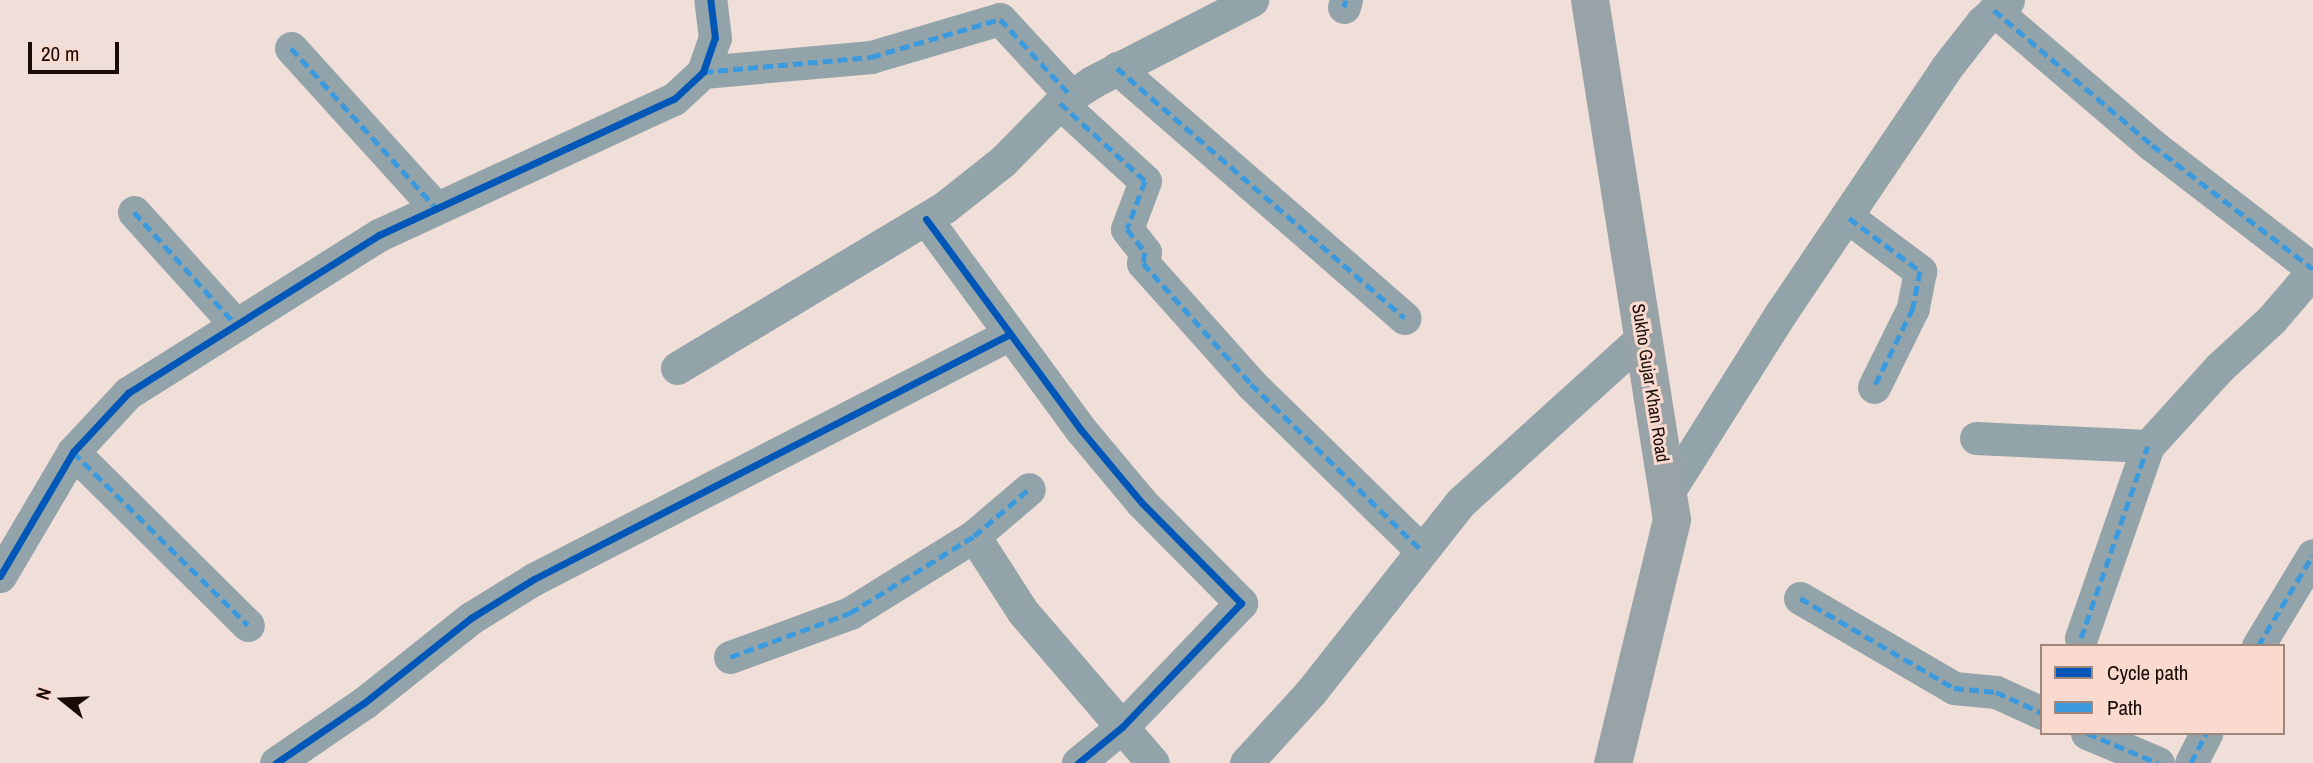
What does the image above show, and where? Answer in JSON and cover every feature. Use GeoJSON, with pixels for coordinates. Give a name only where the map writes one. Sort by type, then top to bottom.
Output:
{"type":"FeatureCollection","features":[{"type":"Feature","properties":{"kind":"main road","name":"Sukho Gujar Khan Road"},"geometry":{"type":"LineString","coordinates":[[1590,0],[1672,520],[1614,763]]}},
{"type":"Feature","properties":{"kind":"street"},"geometry":{"type":"LineString","coordinates":[[0,576],[73,452],[128,393],[379,235],[674,99],[703,72],[715,38],[710,0]]}},
{"type":"Feature","properties":{"kind":"street"},"geometry":{"type":"LineString","coordinates":[[677,368],[926,219],[1003,160],[1066,100],[1116,68],[1251,0]]}},
{"type":"Feature","properties":{"kind":"street"},"geometry":{"type":"LineString","coordinates":[[1667,494],[1781,313],[1849,218],[1946,68],[2001,5],[2152,145],[2313,270],[2148,446],[2081,638]]}},
{"type":"Feature","properties":{"kind":"street"},"geometry":{"type":"LineString","coordinates":[[703,72],[871,57],[1000,19],[1066,100],[1145,181],[1127,229],[1145,252],[1143,263],[1251,384],[1422,550]]}},
{"type":"Feature","properties":{"kind":"street"},"geometry":{"type":"LineString","coordinates":[[291,48],[436,208]]}},
{"type":"Feature","properties":{"kind":"street"},"geometry":{"type":"LineString","coordinates":[[1116,68],[1405,318]]}},
{"type":"Feature","properties":{"kind":"street"},"geometry":{"type":"LineString","coordinates":[[134,212],[236,325]]}},
{"type":"Feature","properties":{"kind":"street"},"geometry":{"type":"LineString","coordinates":[[1849,218],[1920,271],[1913,308],[1874,387]]}},
{"type":"Feature","properties":{"kind":"street"},"geometry":{"type":"LineString","coordinates":[[926,219],[1010,334],[1143,503],[1241,603],[1122,727],[1078,763]]}},
{"type":"Feature","properties":{"kind":"street"},"geometry":{"type":"LineString","coordinates":[[276,763],[364,703],[471,618],[534,579],[1010,334]]}},
{"type":"Feature","properties":{"kind":"street"},"geometry":{"type":"LineString","coordinates":[[1246,763],[1310,693],[1422,550],[1494,469],[1642,338]]}},
{"type":"Feature","properties":{"kind":"street"},"geometry":{"type":"LineString","coordinates":[[1976,438],[2148,446]]}},
{"type":"Feature","properties":{"kind":"street"},"geometry":{"type":"LineString","coordinates":[[73,452],[248,625]]}},
{"type":"Feature","properties":{"kind":"street"},"geometry":{"type":"LineString","coordinates":[[730,657],[850,613],[974,536],[1029,489]]}},
{"type":"Feature","properties":{"kind":"street"},"geometry":{"type":"LineString","coordinates":[[974,536],[1023,612],[1153,763]]}},
{"type":"Feature","properties":{"kind":"street"},"geometry":{"type":"LineString","coordinates":[[2259,644],[2313,555]]}},
{"type":"Feature","properties":{"kind":"street"},"geometry":{"type":"LineString","coordinates":[[1800,598],[1954,688],[1996,692],[2040,712]]}},
{"type":"Feature","properties":{"kind":"street"},"geometry":{"type":"LineString","coordinates":[[2092,735],[2158,763]]}},
{"type":"Feature","properties":{"kind":"street"},"geometry":{"type":"LineString","coordinates":[[2191,763],[2205,735]]}},
{"type":"Feature","properties":{"kind":"marked path"},"geometry":{"type":"LineString","coordinates":[[1344,7],[1346,0]]}},
{"type":"Feature","properties":{"kind":"marked path"},"geometry":{"type":"LineString","coordinates":[[1994,10],[2152,145],[2313,269]]}},
{"type":"Feature","properties":{"kind":"marked path"},"geometry":{"type":"LineString","coordinates":[[703,72],[871,57],[1000,19],[1071,96]]}},
{"type":"Feature","properties":{"kind":"marked path"},"geometry":{"type":"LineString","coordinates":[[291,48],[436,208]]}},
{"type":"Feature","properties":{"kind":"marked path"},"geometry":{"type":"LineString","coordinates":[[1117,68],[1405,318]]}},
{"type":"Feature","properties":{"kind":"marked path"},"geometry":{"type":"LineString","coordinates":[[1060,103],[1145,181],[1127,229],[1145,252],[1143,263],[1251,384],[1421,550]]}},
{"type":"Feature","properties":{"kind":"marked path"},"geometry":{"type":"LineString","coordinates":[[134,212],[236,325]]}},
{"type":"Feature","properties":{"kind":"marked path"},"geometry":{"type":"LineString","coordinates":[[1849,218],[1920,271],[1913,308],[1874,387]]}},
{"type":"Feature","properties":{"kind":"marked path"},"geometry":{"type":"LineString","coordinates":[[2081,638],[2148,446]]}},
{"type":"Feature","properties":{"kind":"marked path"},"geometry":{"type":"LineString","coordinates":[[73,452],[248,625]]}},
{"type":"Feature","properties":{"kind":"marked path"},"geometry":{"type":"LineString","coordinates":[[730,657],[850,613],[974,536],[1029,489]]}},
{"type":"Feature","properties":{"kind":"marked path"},"geometry":{"type":"LineString","coordinates":[[2259,644],[2313,555]]}},
{"type":"Feature","properties":{"kind":"marked path"},"geometry":{"type":"LineString","coordinates":[[1800,598],[1954,688],[1996,692],[2040,712]]}},
{"type":"Feature","properties":{"kind":"marked path"},"geometry":{"type":"LineString","coordinates":[[2092,735],[2158,763]]}},
{"type":"Feature","properties":{"kind":"marked path"},"geometry":{"type":"LineString","coordinates":[[2191,763],[2205,735]]}},
{"type":"Feature","properties":{"kind":"cycle path"},"geometry":{"type":"LineString","coordinates":[[0,576],[73,452],[128,393],[379,235],[674,99],[703,72],[715,38],[710,0]]}},
{"type":"Feature","properties":{"kind":"cycle path"},"geometry":{"type":"LineString","coordinates":[[926,219],[1081,430],[1142,503],[1241,603],[1122,727],[1078,763]]}},
{"type":"Feature","properties":{"kind":"cycle path"},"geometry":{"type":"LineString","coordinates":[[276,763],[364,703],[471,618],[534,579],[1010,334]]}}]}
